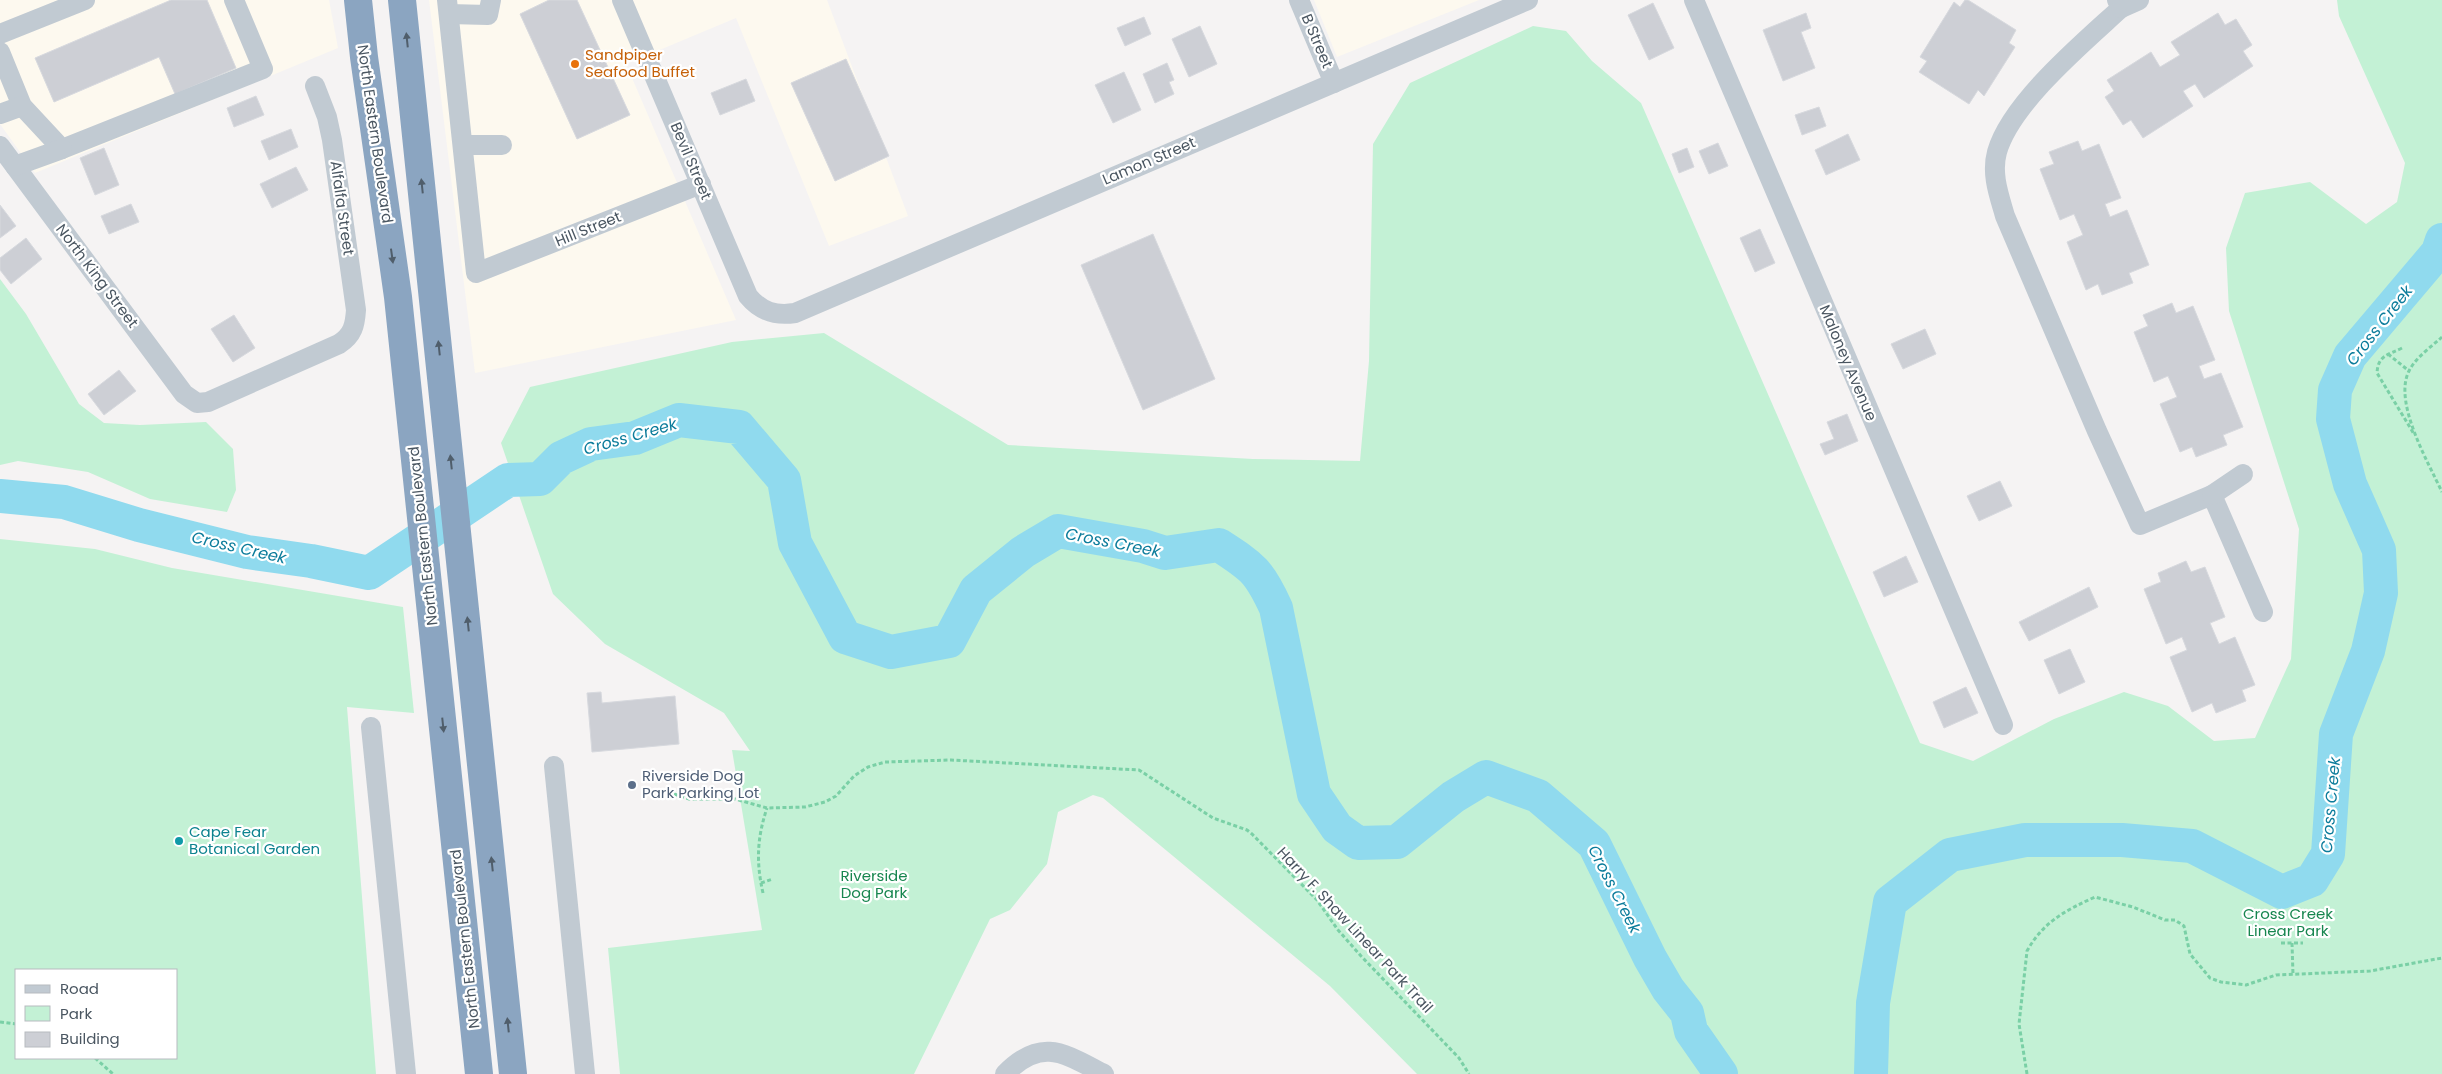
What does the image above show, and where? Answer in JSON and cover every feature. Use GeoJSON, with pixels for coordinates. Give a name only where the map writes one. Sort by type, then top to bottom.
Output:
{"type":"FeatureCollection","features":[{"type":"Feature","properties":{"kind":"highway","name":"North Eastern Boulevard"},"geometry":{"type":"LineString","coordinates":[[358,0],[398,297],[479,1074]]}},
{"type":"Feature","properties":{"kind":"highway"},"geometry":{"type":"LineString","coordinates":[[402,0],[473,672],[513,1074]]}},
{"type":"Feature","properties":{"kind":"street"},"geometry":{"type":"LineString","coordinates":[[0,34],[49,6],[85,0]]}},
{"type":"Feature","properties":{"kind":"street"},"geometry":{"type":"LineString","coordinates":[[15,166],[264,68],[234,0]]}},
{"type":"Feature","properties":{"kind":"street"},"geometry":{"type":"LineString","coordinates":[[491,0],[488,14],[448,7],[462,145],[502,145]]}},
{"type":"Feature","properties":{"kind":"street","name":"Bevil Street"},"geometry":{"type":"LineString","coordinates":[[622,0],[748,296],[757,307],[769,313]]}},
{"type":"Feature","properties":{"kind":"street","name":"B Street"},"geometry":{"type":"LineString","coordinates":[[1299,0],[1334,83]]}},
{"type":"Feature","properties":{"kind":"street","name":"Lamon Street"},"geometry":{"type":"LineString","coordinates":[[769,313],[783,315],[796,313],[1528,0]]}},
{"type":"Feature","properties":{"kind":"street","name":"Maloney Avenue"},"geometry":{"type":"LineString","coordinates":[[1694,0],[2003,725]]}},
{"type":"Feature","properties":{"kind":"street"},"geometry":{"type":"LineString","coordinates":[[2139,0],[2119,4],[2028,100],[2008,129],[1997,152],[1996,187],[2008,225],[2097,431],[2140,525],[2212,495],[2243,474]]}},
{"type":"Feature","properties":{"kind":"street"},"geometry":{"type":"LineString","coordinates":[[0,52],[22,106],[62,149]]}},
{"type":"Feature","properties":{"kind":"street","name":"Alfalfa Street"},"geometry":{"type":"LineString","coordinates":[[197,403],[221,398],[339,344],[352,333],[356,323],[356,310],[337,169],[327,117],[314,86]]}},
{"type":"Feature","properties":{"kind":"street"},"geometry":{"type":"LineString","coordinates":[[0,114],[22,106]]}},
{"type":"Feature","properties":{"kind":"street","name":"Hill Street"},"geometry":{"type":"LineString","coordinates":[[462,145],[476,273],[700,184]]}},
{"type":"Feature","properties":{"kind":"street","name":"North King Street"},"geometry":{"type":"LineString","coordinates":[[0,146],[184,394],[197,403]]}},
{"type":"Feature","properties":{"kind":"street"},"geometry":{"type":"LineString","coordinates":[[2212,495],[2263,612]]}},
{"type":"Feature","properties":{"kind":"street"},"geometry":{"type":"LineString","coordinates":[[371,727],[406,1074]]}},
{"type":"Feature","properties":{"kind":"street"},"geometry":{"type":"LineString","coordinates":[[554,766],[585,1074]]}},
{"type":"Feature","properties":{"kind":"street"},"geometry":{"type":"LineString","coordinates":[[1005,1074],[1027,1056],[1054,1051],[1104,1074]]}},
{"type":"Feature","properties":{"kind":"path"},"geometry":{"type":"LineString","coordinates":[[2442,337],[2426,351],[2409,372],[2405,403],[2417,438],[2442,492]]}},
{"type":"Feature","properties":{"kind":"path"},"geometry":{"type":"LineString","coordinates":[[2402,348],[2388,353],[2378,362],[2377,373],[2417,438]]}},
{"type":"Feature","properties":{"kind":"path"},"geometry":{"type":"LineString","coordinates":[[2388,353],[2409,372]]}},
{"type":"Feature","properties":{"kind":"path","name":"Harry F. Shaw Linear Park Trail"},"geometry":{"type":"LineString","coordinates":[[674,794],[689,799],[735,799],[768,808],[805,807],[825,802],[836,796],[854,776],[868,767],[884,762],[951,760],[1139,770],[1213,818],[1247,830],[1321,906],[1361,956],[1459,1058],[1469,1074]]}},
{"type":"Feature","properties":{"kind":"path"},"geometry":{"type":"LineString","coordinates":[[763,893],[758,869],[758,853],[768,808]]}},
{"type":"Feature","properties":{"kind":"path"},"geometry":{"type":"LineString","coordinates":[[761,882],[773,879]]}},
{"type":"Feature","properties":{"kind":"path"},"geometry":{"type":"LineString","coordinates":[[2027,1074],[2019,1024],[2027,951],[2032,942],[2055,917],[2095,897],[2133,907],[2165,920],[2175,920],[2184,926],[2190,954],[2210,978],[2221,982],[2246,985],[2276,976],[2370,971],[2442,958]]}},
{"type":"Feature","properties":{"kind":"path"},"geometry":{"type":"LineString","coordinates":[[2281,943],[2303,943]]}},
{"type":"Feature","properties":{"kind":"path"},"geometry":{"type":"LineString","coordinates":[[2292,943],[2293,975]]}},
{"type":"Feature","properties":{"kind":"path"},"geometry":{"type":"LineString","coordinates":[[0,1022],[15,1024]]}},
{"type":"Feature","properties":{"kind":"path"},"geometry":{"type":"LineString","coordinates":[[96,1059],[113,1074]]}},
{"type":"Feature","properties":{"kind":"shaded area"},"geometry":{"type":"Polygon","coordinates":[[[0,0],[329,0],[338,48],[35,173],[0,124],[0,0]]]}},
{"type":"Feature","properties":{"kind":"shaded area"},"geometry":{"type":"Polygon","coordinates":[[[429,0],[827,0],[908,216],[829,246],[736,18],[626,64],[736,320],[475,373],[429,0]]]}},
{"type":"Feature","properties":{"kind":"shaded area"},"geometry":{"type":"Polygon","coordinates":[[[1314,0],[1479,0],[1337,57],[1314,0]]]}},
{"type":"Feature","properties":{"kind":"green space"},"geometry":{"type":"Polygon","coordinates":[[[2337,0],[2442,0],[2442,1074],[1417,1074],[1330,986],[1103,798],[1093,795],[1058,812],[1047,864],[1010,910],[990,919],[914,1074],[620,1074],[608,948],[762,930],[732,750],[750,751],[724,713],[605,644],[553,594],[501,443],[530,387],[732,342],[824,333],[1008,445],[1253,459],[1360,461],[1369,361],[1373,144],[1410,83],[1533,26],[1566,31],[1592,61],[1641,103],[1920,743],[1973,761],[2054,719],[2124,692],[2168,706],[2214,741],[2255,738],[2291,659],[2299,529],[2229,311],[2226,248],[2245,193],[2310,182],[2366,224],[2397,202],[2405,163],[2339,16],[2337,0]]]}},
{"type":"Feature","properties":{"kind":"green space"},"geometry":{"type":"Polygon","coordinates":[[[0,279],[26,314],[79,404],[104,423],[140,425],[206,422],[233,449],[236,490],[227,512],[150,499],[88,472],[18,461],[0,465],[0,279]]]}},
{"type":"Feature","properties":{"kind":"green space","name":"Cape Fear Botanical Garden"},"geometry":{"type":"Polygon","coordinates":[[[0,539],[95,549],[172,568],[403,607],[414,713],[347,707],[376,1074],[0,1074],[0,539]]]}},
{"type":"Feature","properties":{"kind":"building"},"geometry":{"type":"Polygon","coordinates":[[[171,0],[207,0],[236,68],[175,94],[159,57],[54,102],[35,58],[171,0]]]}},
{"type":"Feature","properties":{"kind":"building","name":"Sandpiper Seafood Buffet"},"geometry":{"type":"Polygon","coordinates":[[[549,0],[577,0],[630,115],[577,139],[520,14],[549,0]]]}},
{"type":"Feature","properties":{"kind":"building"},"geometry":{"type":"Polygon","coordinates":[[[1965,0],[1968,0],[2016,30],[2009,43],[2015,47],[1984,96],[1978,90],[1969,104],[1919,72],[1927,61],[1920,57],[1954,2],[1960,7],[1965,0]]]}},
{"type":"Feature","properties":{"kind":"building"},"geometry":{"type":"Polygon","coordinates":[[[1653,3],[1674,48],[1649,60],[1628,15],[1653,3]]]}},
{"type":"Feature","properties":{"kind":"building"},"geometry":{"type":"Polygon","coordinates":[[[1806,13],[1811,28],[1801,32],[1815,68],[1783,81],[1763,30],[1806,13]]]}},
{"type":"Feature","properties":{"kind":"building"},"geometry":{"type":"Polygon","coordinates":[[[2218,13],[2225,25],[2236,19],[2252,45],[2243,51],[2253,66],[2204,98],[2195,84],[2183,91],[2193,106],[2143,138],[2131,120],[2123,125],[2105,97],[2114,91],[2107,80],[2151,52],[2160,67],[2180,55],[2171,42],[2218,13]]]}},
{"type":"Feature","properties":{"kind":"building"},"geometry":{"type":"Polygon","coordinates":[[[1144,17],[1151,34],[1125,46],[1117,28],[1144,17]]]}},
{"type":"Feature","properties":{"kind":"building"},"geometry":{"type":"Polygon","coordinates":[[[1200,26],[1217,64],[1189,77],[1172,39],[1200,26]]]}},
{"type":"Feature","properties":{"kind":"building"},"geometry":{"type":"Polygon","coordinates":[[[846,59],[889,156],[835,181],[791,83],[846,59]]]}},
{"type":"Feature","properties":{"kind":"building"},"geometry":{"type":"Polygon","coordinates":[[[1167,63],[1174,80],[1169,82],[1174,94],[1155,103],[1143,74],[1167,63]]]}},
{"type":"Feature","properties":{"kind":"building"},"geometry":{"type":"Polygon","coordinates":[[[1124,72],[1141,110],[1113,123],[1095,85],[1124,72]]]}},
{"type":"Feature","properties":{"kind":"building"},"geometry":{"type":"Polygon","coordinates":[[[746,79],[755,101],[720,115],[711,93],[746,79]]]}},
{"type":"Feature","properties":{"kind":"building"},"geometry":{"type":"Polygon","coordinates":[[[256,96],[264,115],[234,127],[227,108],[256,96]]]}},
{"type":"Feature","properties":{"kind":"building"},"geometry":{"type":"Polygon","coordinates":[[[1819,107],[1826,126],[1802,135],[1795,115],[1819,107]]]}},
{"type":"Feature","properties":{"kind":"building"},"geometry":{"type":"Polygon","coordinates":[[[291,129],[298,147],[269,160],[261,141],[291,129]]]}},
{"type":"Feature","properties":{"kind":"building"},"geometry":{"type":"Polygon","coordinates":[[[1848,134],[1860,160],[1826,175],[1815,150],[1848,134]]]}},
{"type":"Feature","properties":{"kind":"building"},"geometry":{"type":"Polygon","coordinates":[[[2078,141],[2082,151],[2099,144],[2121,198],[2105,204],[2110,217],[2127,210],[2149,265],[2129,273],[2133,283],[2102,295],[2098,284],[2086,290],[2067,242],[2083,235],[2074,214],[2060,220],[2040,169],[2054,164],[2049,152],[2078,141]]]}},
{"type":"Feature","properties":{"kind":"building"},"geometry":{"type":"Polygon","coordinates":[[[1718,143],[1728,166],[1709,174],[1699,151],[1718,143]]]}},
{"type":"Feature","properties":{"kind":"building"},"geometry":{"type":"Polygon","coordinates":[[[104,148],[119,185],[95,195],[80,158],[104,148]]]}},
{"type":"Feature","properties":{"kind":"building"},"geometry":{"type":"Polygon","coordinates":[[[1687,148],[1694,167],[1679,173],[1672,154],[1687,148]]]}},
{"type":"Feature","properties":{"kind":"building"},"geometry":{"type":"Polygon","coordinates":[[[296,167],[308,190],[272,208],[260,184],[296,167]]]}},
{"type":"Feature","properties":{"kind":"building"},"geometry":{"type":"Polygon","coordinates":[[[131,204],[139,222],[109,234],[101,216],[131,204]]]}},
{"type":"Feature","properties":{"kind":"building"},"geometry":{"type":"Polygon","coordinates":[[[0,205],[16,226],[0,238],[0,205]]]}},
{"type":"Feature","properties":{"kind":"building"},"geometry":{"type":"Polygon","coordinates":[[[1760,229],[1775,263],[1755,272],[1740,238],[1760,229]]]}},
{"type":"Feature","properties":{"kind":"building"},"geometry":{"type":"Polygon","coordinates":[[[1153,234],[1215,379],[1143,410],[1081,265],[1153,234]]]}},
{"type":"Feature","properties":{"kind":"building"},"geometry":{"type":"Polygon","coordinates":[[[26,238],[42,259],[11,284],[0,270],[0,258],[26,238]]]}},
{"type":"Feature","properties":{"kind":"building"},"geometry":{"type":"Polygon","coordinates":[[[2172,303],[2176,313],[2193,306],[2215,360],[2199,366],[2204,379],[2221,373],[2243,427],[2223,435],[2227,445],[2196,457],[2192,447],[2180,452],[2160,404],[2177,397],[2168,376],[2154,382],[2134,332],[2148,326],[2143,315],[2172,303]]]}},
{"type":"Feature","properties":{"kind":"building"},"geometry":{"type":"Polygon","coordinates":[[[234,315],[255,348],[233,362],[211,329],[234,315]]]}},
{"type":"Feature","properties":{"kind":"building"},"geometry":{"type":"Polygon","coordinates":[[[1925,329],[1936,354],[1903,369],[1891,344],[1925,329]]]}},
{"type":"Feature","properties":{"kind":"building"},"geometry":{"type":"Polygon","coordinates":[[[119,370],[136,391],[104,415],[88,394],[119,370]]]}},
{"type":"Feature","properties":{"kind":"building"},"geometry":{"type":"Polygon","coordinates":[[[1847,414],[1858,441],[1825,455],[1820,444],[1834,439],[1827,422],[1847,414]]]}},
{"type":"Feature","properties":{"kind":"building"},"geometry":{"type":"Polygon","coordinates":[[[2000,481],[2012,506],[1979,521],[1967,496],[2000,481]]]}},
{"type":"Feature","properties":{"kind":"building"},"geometry":{"type":"Polygon","coordinates":[[[1906,556],[1918,582],[1884,597],[1873,572],[1906,556]]]}},
{"type":"Feature","properties":{"kind":"building"},"geometry":{"type":"Polygon","coordinates":[[[2186,561],[2191,572],[2205,567],[2225,617],[2210,623],[2219,644],[2235,637],[2255,685],[2242,690],[2246,701],[2216,713],[2212,703],[2192,712],[2170,657],[2187,650],[2182,637],[2166,644],[2144,589],[2161,582],[2158,573],[2186,561]]]}},
{"type":"Feature","properties":{"kind":"building"},"geometry":{"type":"Polygon","coordinates":[[[2089,587],[2098,607],[2029,641],[2019,622],[2089,587]]]}},
{"type":"Feature","properties":{"kind":"building"},"geometry":{"type":"Polygon","coordinates":[[[2070,649],[2085,682],[2059,694],[2044,660],[2070,649]]]}},
{"type":"Feature","properties":{"kind":"building"},"geometry":{"type":"Polygon","coordinates":[[[1966,687],[1978,713],[1944,728],[1933,702],[1966,687]]]}},
{"type":"Feature","properties":{"kind":"building"},"geometry":{"type":"Polygon","coordinates":[[[601,692],[602,703],[675,696],[679,744],[592,752],[587,693],[601,692]]]}},
{"type":"Feature","properties":{"kind":"waterway","name":"Cross Creek"},"geometry":{"type":"LineString","coordinates":[[1871,1074],[1873,1003],[1890,902],[1950,855],[2025,840],[2122,840],[2192,846],[2282,892],[2312,880],[2328,854],[2336,734],[2368,651],[2381,593],[2379,550],[2350,484],[2333,419],[2335,390],[2350,356],[2438,252],[2442,240]]}},
{"type":"Feature","properties":{"kind":"waterway","name":"Cross Creek"},"geometry":{"type":"LineString","coordinates":[[0,496],[64,502],[139,525],[247,552],[311,561],[369,573],[508,480],[540,479],[561,458],[591,444],[635,438],[679,420],[739,427],[784,480],[795,543],[845,637],[891,652],[949,641],[976,590],[1023,552],[1058,531],[1143,546],[1165,553],[1219,545],[1254,571],[1265,586],[1276,608],[1314,794],[1337,828],[1358,843],[1397,842],[1453,797],[1486,777],[1538,796],[1594,844],[1650,958],[1668,989],[1687,1013],[1691,1031],[1721,1074]]}},
{"type":"Feature","properties":{"kind":"place","name":"Sandpiper Seafood Buffet"},"geometry":{"type":"Point","coordinates":[575,64]}},
{"type":"Feature","properties":{"kind":"place","name":"Riverside Dog Park Parking Lot"},"geometry":{"type":"Point","coordinates":[632,785]}},
{"type":"Feature","properties":{"kind":"place","name":"Cape Fear Botanical Garden"},"geometry":{"type":"Point","coordinates":[179,841]}},
{"type":"Feature","properties":{"kind":"park label","name":"Riverside Dog Park"},"geometry":{"type":"Point","coordinates":[874,884]}},
{"type":"Feature","properties":{"kind":"park label","name":"Cross Creek Linear Park"},"geometry":{"type":"Point","coordinates":[2288,922]}}]}
